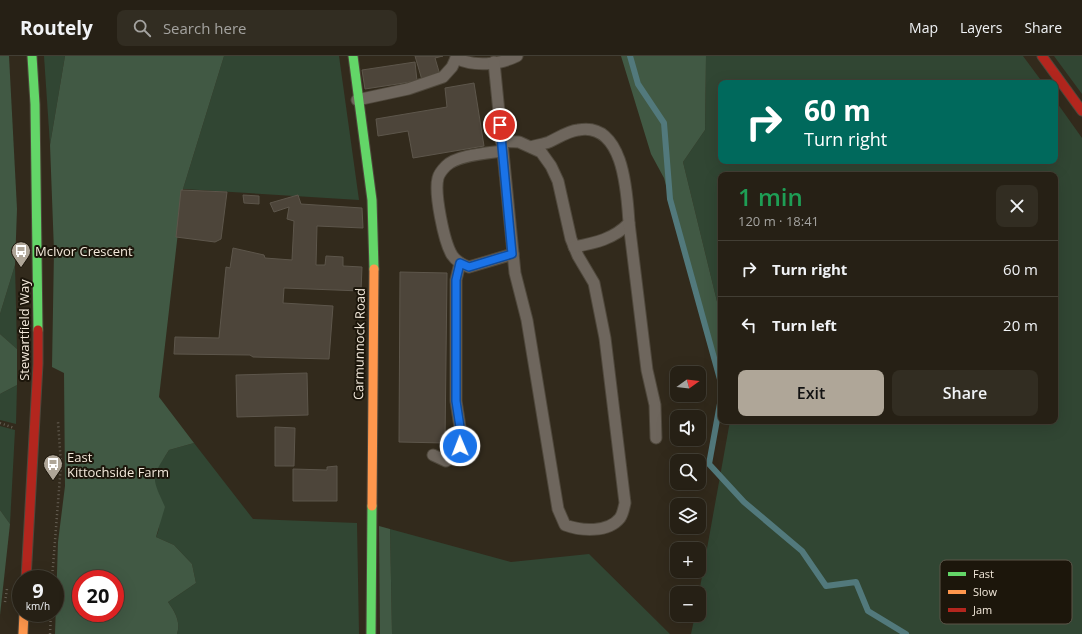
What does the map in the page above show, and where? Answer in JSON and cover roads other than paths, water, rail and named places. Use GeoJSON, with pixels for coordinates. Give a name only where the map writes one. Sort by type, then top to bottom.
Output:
{"type":"FeatureCollection","features":[{"type":"Feature","properties":{"kind":"street","name":"Stewartfield Way"},"geometry":{"type":"LineString","coordinates":[[27,570],[38,364],[35,104],[32,56]]}},
{"type":"Feature","properties":{"kind":"street","name":"Carmunnock Road"},"geometry":{"type":"LineString","coordinates":[[353,56],[357,100],[372,200],[374,242],[370,634]]}},
{"type":"Feature","properties":{"kind":"street"},"geometry":{"type":"LineString","coordinates":[[1042,56],[1082,111]]}},
{"type":"Feature","properties":{"kind":"street"},"geometry":{"type":"LineString","coordinates":[[23,634],[24,622]]}},
{"type":"Feature","properties":{"kind":"lane"},"geometry":{"type":"LineString","coordinates":[[357,100],[408,89],[443,77],[457,57],[466,63],[494,62],[517,56]]}},
{"type":"Feature","properties":{"kind":"lane"},"geometry":{"type":"LineString","coordinates":[[494,62],[502,146],[512,254],[515,273],[527,320],[560,517],[565,526],[576,529],[593,530],[612,524],[621,517],[625,502],[605,338],[594,283],[574,247],[564,213],[558,181],[541,152],[519,142],[502,146],[447,164],[438,177],[436,194],[440,214],[452,255],[460,263],[469,267],[512,254]]}},
{"type":"Feature","properties":{"kind":"lane"},"geometry":{"type":"LineString","coordinates":[[531,147],[548,143],[576,130],[589,129],[607,138],[614,146],[625,176],[629,223],[647,370],[655,405],[656,438]]}},
{"type":"Feature","properties":{"kind":"lane"},"geometry":{"type":"LineString","coordinates":[[574,247],[608,238],[621,232],[629,223]]}},
{"type":"Feature","properties":{"kind":"lane"},"geometry":{"type":"LineString","coordinates":[[433,456],[446,461],[454,455],[460,446],[460,427],[456,401],[456,280],[460,263]]}},
{"type":"Feature","properties":{"kind":"waterway"},"geometry":{"type":"LineString","coordinates":[[630,56],[638,84],[664,123],[670,199],[718,372]]}},
{"type":"Feature","properties":{"kind":"waterway"},"geometry":{"type":"LineString","coordinates":[[718,414],[709,464],[744,502],[802,551],[826,586],[856,582],[868,611],[906,634]]}},
{"type":"Feature","properties":{"kind":"place","name":"McIvor Crescent"},"geometry":{"type":"Point","coordinates":[21,268]}},
{"type":"Feature","properties":{"kind":"place","name":"East Kittochside Farm"},"geometry":{"type":"Point","coordinates":[53,481]}}]}
